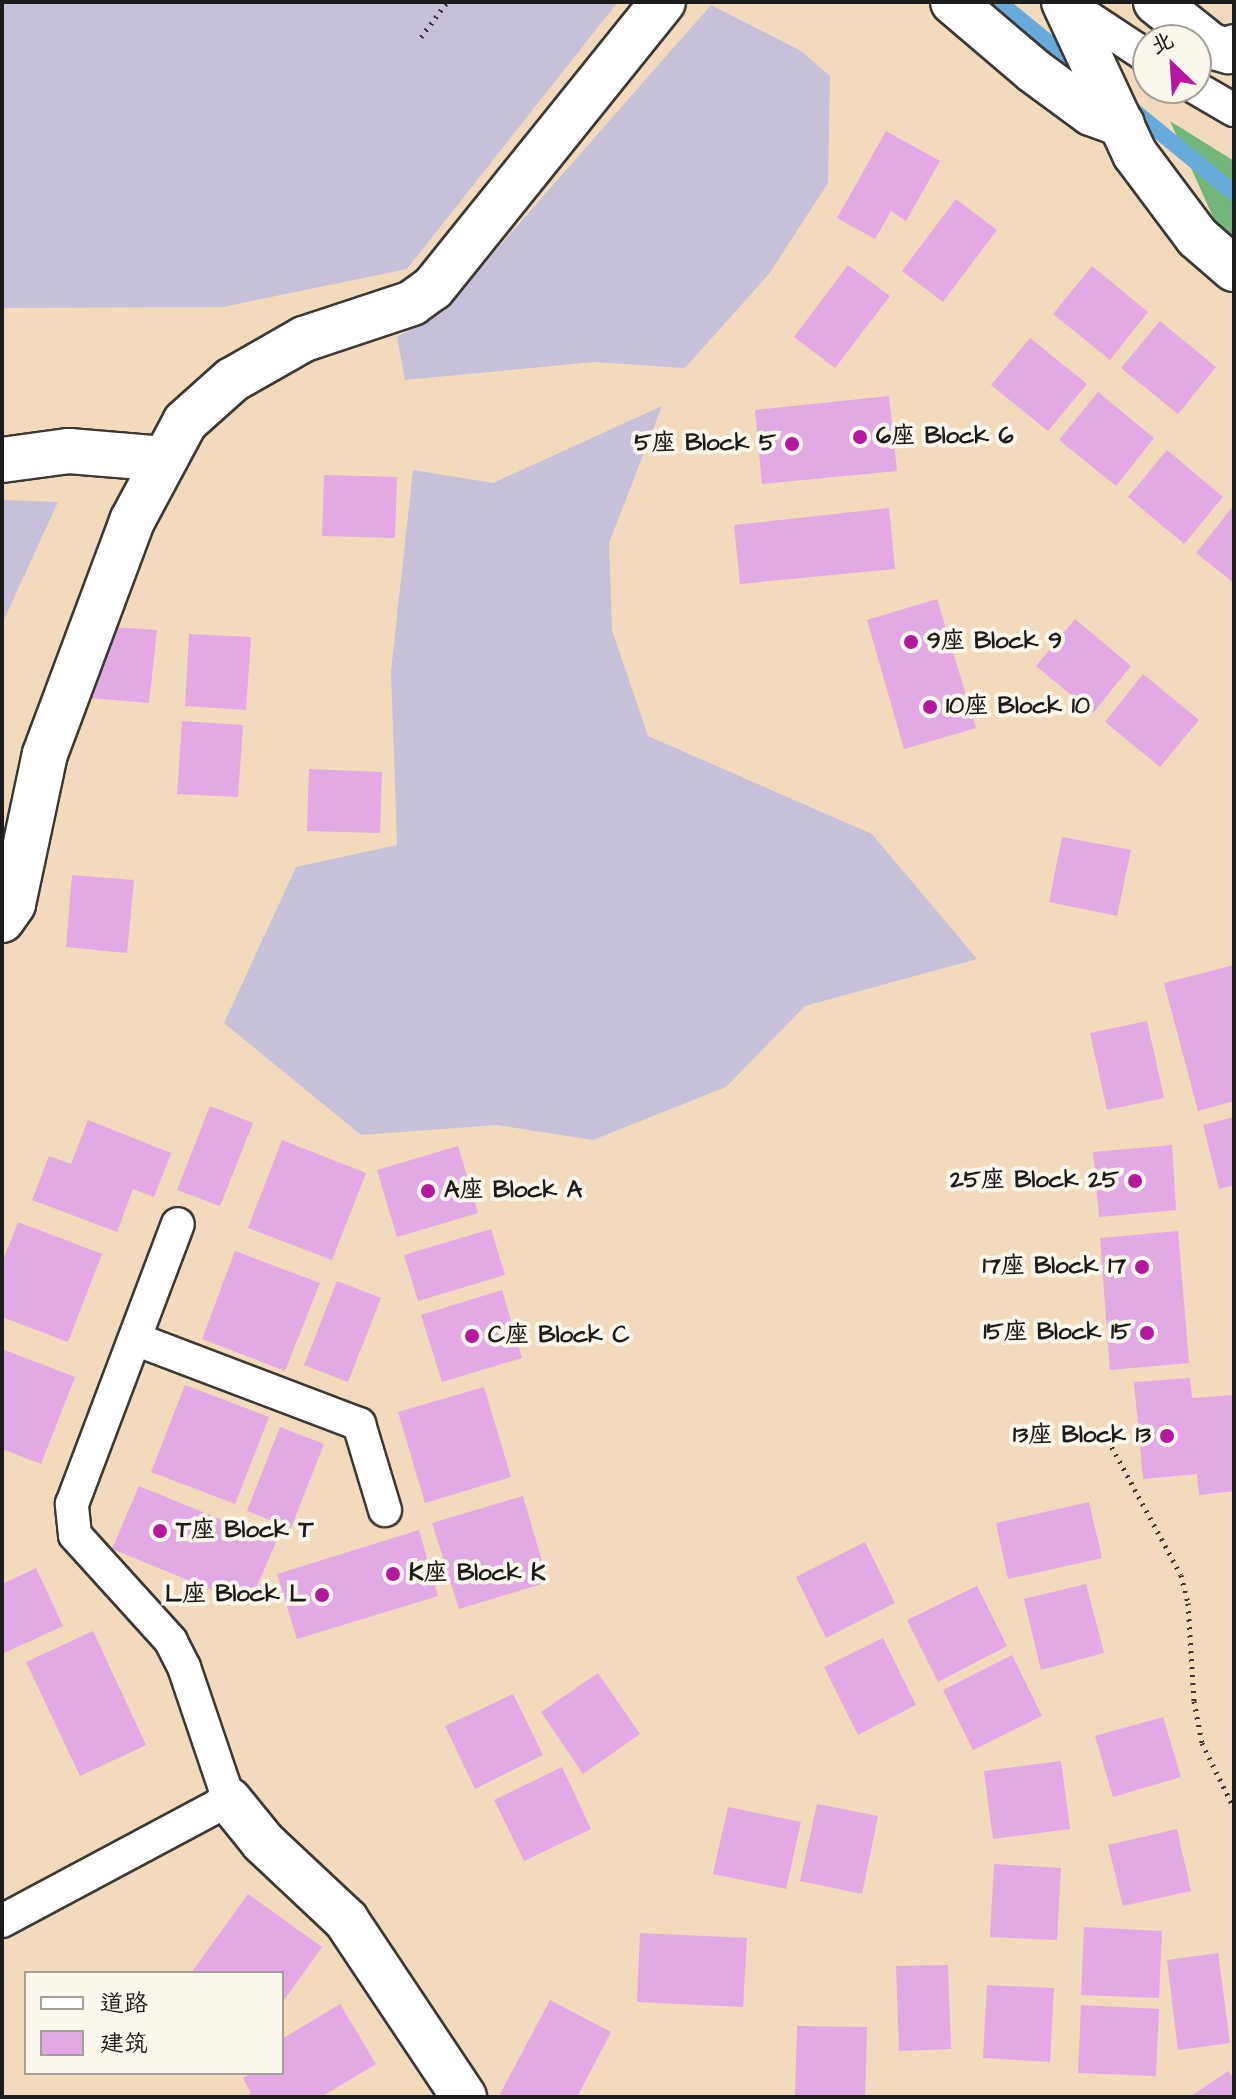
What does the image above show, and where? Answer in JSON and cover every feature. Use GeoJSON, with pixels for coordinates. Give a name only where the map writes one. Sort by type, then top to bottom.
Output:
{"type":"FeatureCollection","features":[{"type":"Feature","properties":{"kind":"street"},"geometry":{"type":"LineString","coordinates":[[2,920],[13,904],[45,754],[132,521],[185,422],[232,380],[304,339],[412,303],[433,288],[663,2]]}},
{"type":"Feature","properties":{"kind":"street"},"geometry":{"type":"LineString","coordinates":[[953,2],[1034,71],[1091,113],[1122,124]]}},
{"type":"Feature","properties":{"kind":"street"},"geometry":{"type":"LineString","coordinates":[[1064,2],[1135,154],[1197,237],[1234,269]]}},
{"type":"Feature","properties":{"kind":"street"},"geometry":{"type":"LineString","coordinates":[[1156,2],[1211,46],[1229,51],[1234,47]]}},
{"type":"Feature","properties":{"kind":"street"},"geometry":{"type":"LineString","coordinates":[[2,460],[69,451],[164,459]]}},
{"type":"Feature","properties":{"kind":"street"},"geometry":{"type":"LineString","coordinates":[[229,1800],[263,1842],[346,1920],[464,2097]]}},
{"type":"Feature","properties":{"kind":"lane"},"geometry":{"type":"LineString","coordinates":[[1064,2],[1132,47]]}},
{"type":"Feature","properties":{"kind":"lane"},"geometry":{"type":"LineString","coordinates":[[1212,97],[1234,110]]}},
{"type":"Feature","properties":{"kind":"lane"},"geometry":{"type":"LineString","coordinates":[[2,1921],[229,1800],[184,1667],[171,1641],[75,1535],[72,1504],[178,1224]]}},
{"type":"Feature","properties":{"kind":"lane"},"geometry":{"type":"LineString","coordinates":[[135,1339],[359,1424],[385,1510]]}},
{"type":"Feature","properties":{"kind":"path"},"geometry":{"type":"LineString","coordinates":[[421,37],[447,2]]}},
{"type":"Feature","properties":{"kind":"path"},"geometry":{"type":"LineString","coordinates":[[1108,1440],[1181,1575],[1191,1631],[1194,1701],[1202,1743],[1234,1808]]}},
{"type":"Feature","properties":{"kind":"shaded area"},"geometry":{"type":"Polygon","coordinates":[[[2,2],[617,3],[407,269],[223,307],[2,308],[2,2]]]}},
{"type":"Feature","properties":{"kind":"shaded area"},"geometry":{"type":"Polygon","coordinates":[[[711,5],[801,51],[830,76],[828,183],[769,274],[685,368],[593,362],[405,380],[397,337],[445,308],[711,5]]]}},
{"type":"Feature","properties":{"kind":"shaded area"},"geometry":{"type":"Polygon","coordinates":[[[662,406],[609,543],[612,630],[648,736],[872,834],[977,959],[805,1006],[726,1087],[593,1140],[497,1125],[361,1135],[224,1023],[296,867],[397,845],[391,671],[413,470],[493,483],[662,406]]]}},
{"type":"Feature","properties":{"kind":"shaded area"},"geometry":{"type":"Polygon","coordinates":[[[2,500],[58,502],[2,624],[2,500]]]}},
{"type":"Feature","properties":{"kind":"green space"},"geometry":{"type":"Polygon","coordinates":[[[1170,121],[1234,161],[1234,247],[1222,237],[1170,121]]]}},
{"type":"Feature","properties":{"kind":"building"},"geometry":{"type":"Polygon","coordinates":[[[886,131],[940,161],[906,221],[891,211],[875,239],[837,218],[886,131]]]}},
{"type":"Feature","properties":{"kind":"building"},"geometry":{"type":"Polygon","coordinates":[[[956,199],[997,230],[943,302],[902,271],[956,199]]]}},
{"type":"Feature","properties":{"kind":"building"},"geometry":{"type":"Polygon","coordinates":[[[848,265],[890,296],[835,368],[794,337],[848,265]]]}},
{"type":"Feature","properties":{"kind":"building"},"geometry":{"type":"Polygon","coordinates":[[[1092,266],[1148,312],[1110,360],[1053,314],[1092,266]]]}},
{"type":"Feature","properties":{"kind":"building"},"geometry":{"type":"Polygon","coordinates":[[[1160,321],[1216,367],[1178,414],[1121,368],[1160,321]]]}},
{"type":"Feature","properties":{"kind":"building"},"geometry":{"type":"Polygon","coordinates":[[[1030,338],[1087,384],[1048,431],[991,385],[1030,338]]]}},
{"type":"Feature","properties":{"kind":"building"},"geometry":{"type":"Polygon","coordinates":[[[1098,392],[1154,438],[1116,486],[1059,440],[1098,392]]]}},
{"type":"Feature","properties":{"kind":"building"},"geometry":{"type":"Polygon","coordinates":[[[889,396],[897,471],[762,484],[755,410],[889,396]]]}},
{"type":"Feature","properties":{"kind":"building"},"geometry":{"type":"Polygon","coordinates":[[[1167,450],[1223,497],[1184,544],[1128,497],[1167,450]]]}},
{"type":"Feature","properties":{"kind":"building"},"geometry":{"type":"Polygon","coordinates":[[[324,475],[397,477],[395,538],[322,536],[324,475]]]}},
{"type":"Feature","properties":{"kind":"building"},"geometry":{"type":"Polygon","coordinates":[[[1234,505],[1234,583],[1196,553],[1234,505]]]}},
{"type":"Feature","properties":{"kind":"building"},"geometry":{"type":"Polygon","coordinates":[[[889,508],[895,569],[740,584],[734,525],[889,508]]]}},
{"type":"Feature","properties":{"kind":"building"},"geometry":{"type":"Polygon","coordinates":[[[937,599],[976,728],[904,749],[867,620],[937,599]]]}},
{"type":"Feature","properties":{"kind":"building"},"geometry":{"type":"Polygon","coordinates":[[[1075,619],[1131,666],[1093,713],[1036,666],[1075,619]]]}},
{"type":"Feature","properties":{"kind":"building"},"geometry":{"type":"Polygon","coordinates":[[[96,626],[157,630],[149,703],[89,698],[96,626]]]}},
{"type":"Feature","properties":{"kind":"building"},"geometry":{"type":"Polygon","coordinates":[[[189,634],[251,637],[246,710],[185,706],[189,634]]]}},
{"type":"Feature","properties":{"kind":"building"},"geometry":{"type":"Polygon","coordinates":[[[1143,674],[1199,720],[1160,767],[1105,722],[1143,674]]]}},
{"type":"Feature","properties":{"kind":"building"},"geometry":{"type":"Polygon","coordinates":[[[182,721],[243,725],[238,797],[177,794],[182,721]]]}},
{"type":"Feature","properties":{"kind":"building"},"geometry":{"type":"Polygon","coordinates":[[[309,769],[382,772],[380,833],[307,831],[309,769]]]}},
{"type":"Feature","properties":{"kind":"building"},"geometry":{"type":"Polygon","coordinates":[[[1062,837],[1131,850],[1117,916],[1049,902],[1062,837]]]}},
{"type":"Feature","properties":{"kind":"building"},"geometry":{"type":"Polygon","coordinates":[[[72,875],[134,880],[127,953],[66,947],[72,875]]]}},
{"type":"Feature","properties":{"kind":"building"},"geometry":{"type":"Polygon","coordinates":[[[1234,965],[1234,1101],[1198,1111],[1164,983],[1234,965]]]}},
{"type":"Feature","properties":{"kind":"building"},"geometry":{"type":"Polygon","coordinates":[[[1147,1021],[1164,1098],[1107,1110],[1090,1033],[1147,1021]]]}},
{"type":"Feature","properties":{"kind":"building"},"geometry":{"type":"Polygon","coordinates":[[[210,1106],[253,1123],[220,1206],[177,1190],[210,1106]]]}},
{"type":"Feature","properties":{"kind":"building"},"geometry":{"type":"Polygon","coordinates":[[[1234,1117],[1234,1185],[1219,1189],[1203,1125],[1234,1117]]]}},
{"type":"Feature","properties":{"kind":"building"},"geometry":{"type":"Polygon","coordinates":[[[88,1120],[171,1153],[154,1197],[133,1189],[117,1232],[32,1200],[49,1156],[71,1164],[88,1120]]]}},
{"type":"Feature","properties":{"kind":"building"},"geometry":{"type":"Polygon","coordinates":[[[282,1140],[366,1173],[332,1260],[248,1228],[282,1140]]]}},
{"type":"Feature","properties":{"kind":"building","name":"25座 Block 25"},"geometry":{"type":"Polygon","coordinates":[[[1172,1145],[1176,1210],[1099,1217],[1093,1152],[1172,1145]]]}},
{"type":"Feature","properties":{"kind":"building","name":"A座 Block A"},"geometry":{"type":"Polygon","coordinates":[[[458,1146],[478,1213],[397,1237],[377,1170],[458,1146]]]}},
{"type":"Feature","properties":{"kind":"building"},"geometry":{"type":"Polygon","coordinates":[[[18,1222],[102,1254],[68,1342],[2,1317],[2,1263],[18,1222]]]}},
{"type":"Feature","properties":{"kind":"building"},"geometry":{"type":"Polygon","coordinates":[[[491,1229],[505,1275],[418,1301],[404,1255],[491,1229]]]}},
{"type":"Feature","properties":{"kind":"building"},"geometry":{"type":"Polygon","coordinates":[[[1178,1231],[1189,1363],[1110,1370],[1100,1238],[1178,1231]]]}},
{"type":"Feature","properties":{"kind":"building"},"geometry":{"type":"Polygon","coordinates":[[[235,1251],[320,1283],[285,1371],[202,1339],[235,1251]]]}},
{"type":"Feature","properties":{"kind":"building"},"geometry":{"type":"Polygon","coordinates":[[[337,1281],[381,1298],[348,1382],[304,1365],[337,1281]]]}},
{"type":"Feature","properties":{"kind":"building","name":"C座 Block C"},"geometry":{"type":"Polygon","coordinates":[[[502,1290],[522,1358],[442,1382],[421,1315],[502,1290]]]}},
{"type":"Feature","properties":{"kind":"building"},"geometry":{"type":"Polygon","coordinates":[[[2,1349],[75,1377],[41,1464],[2,1449],[2,1349]]]}},
{"type":"Feature","properties":{"kind":"building"},"geometry":{"type":"Polygon","coordinates":[[[1190,1378],[1192,1398],[1234,1395],[1234,1491],[1199,1495],[1197,1474],[1143,1479],[1134,1382],[1190,1378]]]}},
{"type":"Feature","properties":{"kind":"building"},"geometry":{"type":"Polygon","coordinates":[[[185,1385],[269,1417],[235,1504],[151,1472],[185,1385]]]}},
{"type":"Feature","properties":{"kind":"building"},"geometry":{"type":"Polygon","coordinates":[[[484,1387],[511,1477],[425,1503],[398,1412],[484,1387]]]}},
{"type":"Feature","properties":{"kind":"building"},"geometry":{"type":"Polygon","coordinates":[[[280,1427],[324,1444],[291,1528],[247,1511],[280,1427]]]}},
{"type":"Feature","properties":{"kind":"building"},"geometry":{"type":"Polygon","coordinates":[[[139,1486],[276,1542],[249,1605],[112,1549],[139,1486]]]}},
{"type":"Feature","properties":{"kind":"building"},"geometry":{"type":"Polygon","coordinates":[[[523,1496],[548,1582],[459,1609],[432,1523],[523,1496]]]}},
{"type":"Feature","properties":{"kind":"building"},"geometry":{"type":"Polygon","coordinates":[[[1089,1502],[1102,1558],[1008,1579],[996,1523],[1089,1502]]]}},
{"type":"Feature","properties":{"kind":"building"},"geometry":{"type":"Polygon","coordinates":[[[419,1530],[438,1596],[297,1639],[277,1574],[419,1530]]]}},
{"type":"Feature","properties":{"kind":"building"},"geometry":{"type":"Polygon","coordinates":[[[865,1542],[895,1603],[826,1638],[796,1577],[865,1542]]]}},
{"type":"Feature","properties":{"kind":"building"},"geometry":{"type":"Polygon","coordinates":[[[36,1568],[63,1626],[2,1654],[2,1584],[36,1568]]]}},
{"type":"Feature","properties":{"kind":"building"},"geometry":{"type":"Polygon","coordinates":[[[1086,1584],[1104,1653],[1041,1670],[1024,1599],[1086,1584]]]}},
{"type":"Feature","properties":{"kind":"building"},"geometry":{"type":"Polygon","coordinates":[[[977,1586],[1007,1646],[938,1682],[907,1620],[977,1586]]]}},
{"type":"Feature","properties":{"kind":"building"},"geometry":{"type":"Polygon","coordinates":[[[93,1631],[146,1745],[80,1776],[26,1662],[93,1631]]]}},
{"type":"Feature","properties":{"kind":"building"},"geometry":{"type":"Polygon","coordinates":[[[883,1638],[916,1705],[858,1735],[824,1667],[883,1638]]]}},
{"type":"Feature","properties":{"kind":"building"},"geometry":{"type":"Polygon","coordinates":[[[1012,1655],[1042,1716],[973,1750],[943,1690],[1012,1655]]]}},
{"type":"Feature","properties":{"kind":"building"},"geometry":{"type":"Polygon","coordinates":[[[598,1673],[640,1734],[583,1774],[541,1712],[598,1673]]]}},
{"type":"Feature","properties":{"kind":"building"},"geometry":{"type":"Polygon","coordinates":[[[513,1694],[543,1755],[475,1789],[445,1726],[513,1694]]]}},
{"type":"Feature","properties":{"kind":"building"},"geometry":{"type":"Polygon","coordinates":[[[1163,1717],[1181,1777],[1113,1797],[1095,1736],[1163,1717]]]}},
{"type":"Feature","properties":{"kind":"building"},"geometry":{"type":"Polygon","coordinates":[[[1061,1761],[1070,1829],[993,1839],[984,1771],[1061,1761]]]}},
{"type":"Feature","properties":{"kind":"building"},"geometry":{"type":"Polygon","coordinates":[[[562,1767],[591,1829],[524,1861],[494,1800],[562,1767]]]}},
{"type":"Feature","properties":{"kind":"building"},"geometry":{"type":"Polygon","coordinates":[[[817,1804],[878,1816],[862,1894],[800,1881],[817,1804]]]}},
{"type":"Feature","properties":{"kind":"building"},"geometry":{"type":"Polygon","coordinates":[[[728,1807],[801,1822],[786,1889],[713,1874],[728,1807]]]}},
{"type":"Feature","properties":{"kind":"building"},"geometry":{"type":"Polygon","coordinates":[[[1177,1829],[1191,1891],[1123,1906],[1108,1845],[1177,1829]]]}},
{"type":"Feature","properties":{"kind":"building"},"geometry":{"type":"Polygon","coordinates":[[[994,1864],[1061,1868],[1057,1940],[990,1937],[994,1864]]]}},
{"type":"Feature","properties":{"kind":"building"},"geometry":{"type":"Polygon","coordinates":[[[248,1894],[322,1947],[284,2000],[284,1971],[192,1971],[248,1894]]]}},
{"type":"Feature","properties":{"kind":"building"},"geometry":{"type":"Polygon","coordinates":[[[1084,1927],[1162,1931],[1159,1998],[1081,1995],[1084,1927]]]}},
{"type":"Feature","properties":{"kind":"building"},"geometry":{"type":"Polygon","coordinates":[[[640,1933],[747,1938],[743,2007],[637,2002],[640,1933]]]}},
{"type":"Feature","properties":{"kind":"building"},"geometry":{"type":"Polygon","coordinates":[[[1218,1953],[1230,2043],[1178,2050],[1167,1960],[1218,1953]]]}},
{"type":"Feature","properties":{"kind":"building"},"geometry":{"type":"Polygon","coordinates":[[[948,1965],[951,2049],[899,2051],[896,1966],[948,1965]]]}},
{"type":"Feature","properties":{"kind":"building"},"geometry":{"type":"Polygon","coordinates":[[[987,1985],[1054,1988],[1050,2062],[983,2058],[987,1985]]]}},
{"type":"Feature","properties":{"kind":"building"},"geometry":{"type":"Polygon","coordinates":[[[550,2000],[611,2032],[577,2097],[505,2097],[500,2094],[550,2000]]]}},
{"type":"Feature","properties":{"kind":"building"},"geometry":{"type":"Polygon","coordinates":[[[340,2004],[376,2064],[321,2097],[246,2097],[251,2093],[243,2078],[248,2075],[284,2075],[284,2038],[340,2004]]]}},
{"type":"Feature","properties":{"kind":"building"},"geometry":{"type":"Polygon","coordinates":[[[1081,2005],[1159,2009],[1156,2076],[1078,2073],[1081,2005]]]}},
{"type":"Feature","properties":{"kind":"building"},"geometry":{"type":"Polygon","coordinates":[[[797,2026],[867,2027],[865,2097],[795,2097],[797,2026]]]}},
{"type":"Feature","properties":{"kind":"building"},"geometry":{"type":"Polygon","coordinates":[[[1228,2071],[1234,2079],[1234,2097],[1190,2097],[1228,2071]]]}},
{"type":"Feature","properties":{"kind":"waterway"},"geometry":{"type":"LineString","coordinates":[[999,2],[1081,69]]}},
{"type":"Feature","properties":{"kind":"waterway"},"geometry":{"type":"LineString","coordinates":[[1128,106],[1234,193]]}},
{"type":"Feature","properties":{"kind":"place","name":"6座 Block 6"},"geometry":{"type":"Point","coordinates":[860,437]}},
{"type":"Feature","properties":{"kind":"place","name":"5座 Block 5"},"geometry":{"type":"Point","coordinates":[792,444]}},
{"type":"Feature","properties":{"kind":"place","name":"9座 Block 9"},"geometry":{"type":"Point","coordinates":[911,642]}},
{"type":"Feature","properties":{"kind":"place","name":"10座 Block 10"},"geometry":{"type":"Point","coordinates":[930,707]}},
{"type":"Feature","properties":{"kind":"place","name":"25座 Block 25"},"geometry":{"type":"Point","coordinates":[1135,1181]}},
{"type":"Feature","properties":{"kind":"place","name":"A座 Block A"},"geometry":{"type":"Point","coordinates":[428,1191]}},
{"type":"Feature","properties":{"kind":"place","name":"17座 Block 17"},"geometry":{"type":"Point","coordinates":[1142,1267]}},
{"type":"Feature","properties":{"kind":"place","name":"15座 Block 15"},"geometry":{"type":"Point","coordinates":[1147,1333]}},
{"type":"Feature","properties":{"kind":"place","name":"C座 Block C"},"geometry":{"type":"Point","coordinates":[472,1336]}},
{"type":"Feature","properties":{"kind":"place","name":"13座 Block 13"},"geometry":{"type":"Point","coordinates":[1167,1436]}},
{"type":"Feature","properties":{"kind":"place","name":"T座 Block T"},"geometry":{"type":"Point","coordinates":[160,1531]}},
{"type":"Feature","properties":{"kind":"place","name":"K座 Block K"},"geometry":{"type":"Point","coordinates":[393,1574]}},
{"type":"Feature","properties":{"kind":"place","name":"L座 Block L"},"geometry":{"type":"Point","coordinates":[322,1595]}}]}
